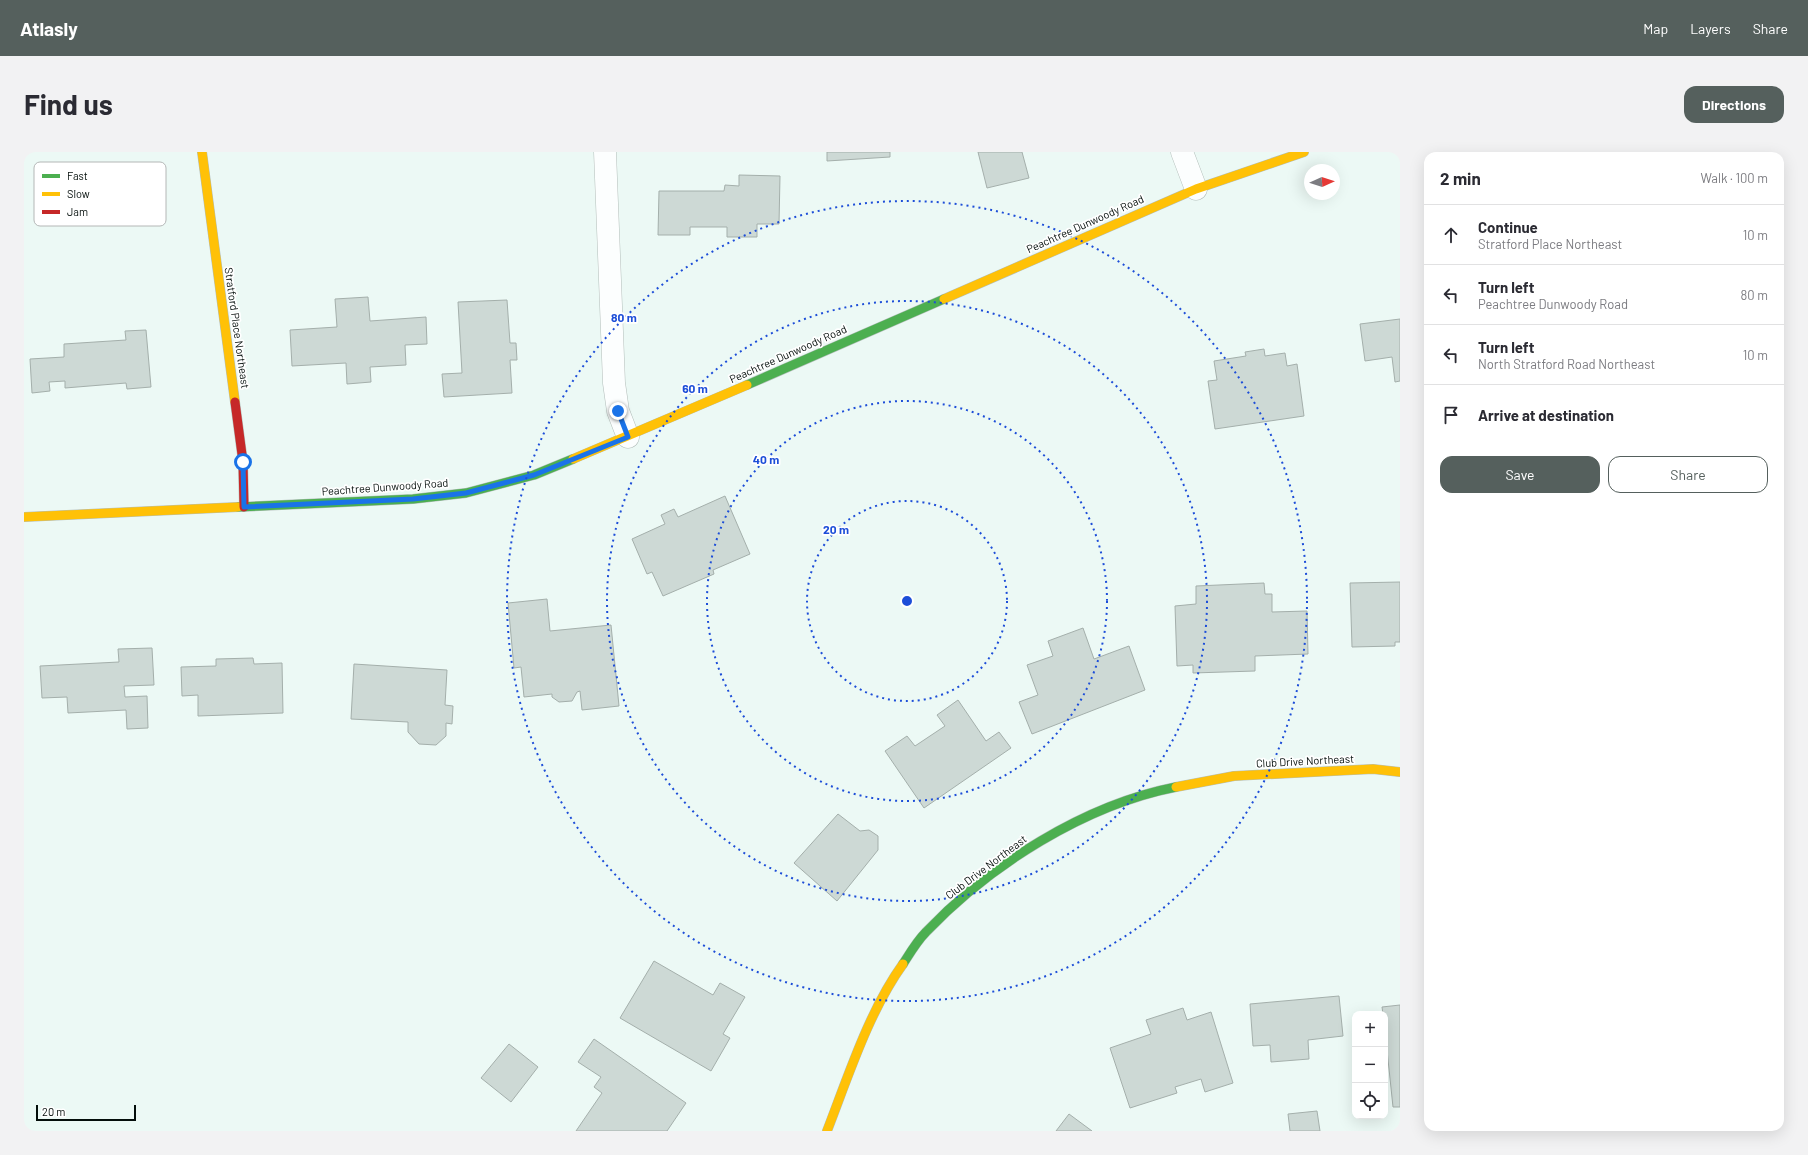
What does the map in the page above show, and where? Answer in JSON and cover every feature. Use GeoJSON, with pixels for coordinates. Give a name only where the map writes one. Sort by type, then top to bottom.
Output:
{"type":"FeatureCollection","features":[{"type":"Feature","properties":{"kind":"main road","name":"Stratford Place Northeast"},"geometry":{"type":"LineString","coordinates":[[202,152],[243,462],[244,507]]}},
{"type":"Feature","properties":{"kind":"main road","name":"Peachtree Dunwoody Road"},"geometry":{"type":"LineString","coordinates":[[24,517],[413,499],[466,493],[534,475],[628,437],[1196,189],[1304,152]]}},
{"type":"Feature","properties":{"kind":"main road","name":"Club Drive Northeast"},"geometry":{"type":"LineString","coordinates":[[827,1131],[868,1028],[894,976],[925,933],[963,896],[1027,849],[1082,818],[1156,791],[1234,776],[1373,769],[1400,772]]}},
{"type":"Feature","properties":{"kind":"street"},"geometry":{"type":"LineString","coordinates":[[605,152],[614,383],[618,411],[628,437]]}},
{"type":"Feature","properties":{"kind":"street"},"geometry":{"type":"LineString","coordinates":[[1182,152],[1196,189]]}},
{"type":"Feature","properties":{"kind":"building"},"geometry":{"type":"Polygon","coordinates":[[[827,152],[890,152],[890,157],[827,161],[827,152]]]}},
{"type":"Feature","properties":{"kind":"building"},"geometry":{"type":"Polygon","coordinates":[[[978,152],[1022,152],[1029,178],[987,188],[978,152]]]}},
{"type":"Feature","properties":{"kind":"building"},"geometry":{"type":"Polygon","coordinates":[[[739,175],[780,176],[779,224],[757,224],[757,237],[727,237],[727,227],[690,227],[690,235],[658,235],[659,191],[724,191],[725,185],[739,186],[739,175]]]}},
{"type":"Feature","properties":{"kind":"building"},"geometry":{"type":"Polygon","coordinates":[[[368,297],[370,321],[426,317],[427,344],[405,345],[406,365],[370,367],[371,382],[347,384],[346,363],[292,366],[290,330],[337,327],[335,299],[368,297]]]}},
{"type":"Feature","properties":{"kind":"building"},"geometry":{"type":"Polygon","coordinates":[[[507,300],[510,343],[516,343],[517,360],[510,360],[512,393],[444,397],[442,374],[462,373],[458,302],[507,300]]]}},
{"type":"Feature","properties":{"kind":"building"},"geometry":{"type":"Polygon","coordinates":[[[1400,319],[1400,381],[1395,382],[1392,357],[1365,361],[1360,324],[1400,319]]]}},
{"type":"Feature","properties":{"kind":"building"},"geometry":{"type":"Polygon","coordinates":[[[146,330],[151,387],[127,389],[126,383],[65,388],[65,381],[49,382],[50,391],[32,393],[30,359],[64,357],[64,344],[126,340],[125,331],[146,330]]]}},
{"type":"Feature","properties":{"kind":"building"},"geometry":{"type":"Polygon","coordinates":[[[1264,349],[1265,356],[1285,353],[1287,366],[1297,364],[1304,416],[1215,429],[1208,381],[1217,380],[1214,361],[1246,356],[1245,352],[1264,349]]]}},
{"type":"Feature","properties":{"kind":"building"},"geometry":{"type":"Polygon","coordinates":[[[725,496],[750,554],[713,570],[714,574],[663,596],[652,572],[647,574],[632,539],[665,524],[661,515],[674,509],[678,517],[725,496]]]}},
{"type":"Feature","properties":{"kind":"building"},"geometry":{"type":"Polygon","coordinates":[[[1400,582],[1400,642],[1395,642],[1395,646],[1352,647],[1350,583],[1400,582]]]}},
{"type":"Feature","properties":{"kind":"building"},"geometry":{"type":"Polygon","coordinates":[[[1264,583],[1265,594],[1272,594],[1272,612],[1307,611],[1308,654],[1255,656],[1255,671],[1193,673],[1193,665],[1177,666],[1175,606],[1196,604],[1196,586],[1264,583]]]}},
{"type":"Feature","properties":{"kind":"building"},"geometry":{"type":"Polygon","coordinates":[[[547,599],[550,631],[611,625],[619,706],[582,710],[580,691],[577,692],[572,701],[559,702],[552,697],[552,694],[524,697],[521,667],[514,668],[508,603],[547,599]]]}},
{"type":"Feature","properties":{"kind":"building"},"geometry":{"type":"Polygon","coordinates":[[[1083,628],[1094,659],[1129,646],[1145,690],[1032,734],[1019,702],[1038,695],[1027,665],[1053,656],[1048,641],[1083,628]]]}},
{"type":"Feature","properties":{"kind":"building"},"geometry":{"type":"Polygon","coordinates":[[[152,648],[154,685],[124,686],[125,697],[147,696],[148,728],[127,729],[126,710],[68,713],[67,697],[42,698],[40,666],[119,662],[118,649],[152,648]]]}},
{"type":"Feature","properties":{"kind":"building"},"geometry":{"type":"Polygon","coordinates":[[[253,658],[254,664],[282,663],[283,713],[198,716],[198,695],[182,696],[181,667],[216,666],[216,659],[253,658]]]}},
{"type":"Feature","properties":{"kind":"building"},"geometry":{"type":"Polygon","coordinates":[[[354,664],[447,670],[445,705],[453,706],[452,724],[446,723],[446,736],[436,745],[419,744],[408,732],[408,722],[351,719],[354,664]]]}},
{"type":"Feature","properties":{"kind":"building"},"geometry":{"type":"Polygon","coordinates":[[[958,700],[986,741],[999,732],[1011,748],[924,808],[885,751],[907,736],[915,746],[945,726],[937,715],[958,700]]]}},
{"type":"Feature","properties":{"kind":"building"},"geometry":{"type":"Polygon","coordinates":[[[838,814],[860,831],[869,830],[878,836],[878,850],[837,901],[794,863],[838,814]]]}},
{"type":"Feature","properties":{"kind":"building"},"geometry":{"type":"Polygon","coordinates":[[[654,961],[713,995],[720,983],[745,997],[723,1034],[730,1038],[711,1071],[620,1018],[654,961]]]}},
{"type":"Feature","properties":{"kind":"building"},"geometry":{"type":"Polygon","coordinates":[[[1339,996],[1343,1036],[1308,1040],[1309,1059],[1271,1062],[1270,1045],[1253,1046],[1250,1004],[1339,996]]]}},
{"type":"Feature","properties":{"kind":"building"},"geometry":{"type":"Polygon","coordinates":[[[1400,1005],[1400,1107],[1393,1107],[1388,1060],[1388,1011],[1383,1011],[1382,1007],[1400,1005]]]}},
{"type":"Feature","properties":{"kind":"building"},"geometry":{"type":"Polygon","coordinates":[[[1183,1008],[1187,1020],[1211,1012],[1233,1083],[1205,1092],[1201,1079],[1175,1087],[1177,1093],[1130,1108],[1110,1048],[1151,1034],[1146,1020],[1183,1008]]]}},
{"type":"Feature","properties":{"kind":"building"},"geometry":{"type":"Polygon","coordinates":[[[594,1039],[686,1103],[667,1131],[576,1131],[602,1093],[594,1087],[601,1077],[578,1062],[594,1039]]]}},
{"type":"Feature","properties":{"kind":"building"},"geometry":{"type":"Polygon","coordinates":[[[509,1044],[538,1067],[511,1102],[481,1078],[509,1044]]]}},
{"type":"Feature","properties":{"kind":"building"},"geometry":{"type":"Polygon","coordinates":[[[1317,1111],[1320,1131],[1290,1131],[1288,1114],[1317,1111]]]}},
{"type":"Feature","properties":{"kind":"building"},"geometry":{"type":"Polygon","coordinates":[[[1069,1114],[1092,1131],[1056,1131],[1069,1114]]]}},
{"type":"Feature","properties":{"kind":"traffic: fast"},"geometry":{"type":"LineString","coordinates":[[747,385],[944,299]]}},
{"type":"Feature","properties":{"kind":"traffic: fast"},"geometry":{"type":"LineString","coordinates":[[238,507],[413,499],[466,493],[534,475],[573,459]]}},
{"type":"Feature","properties":{"kind":"traffic: fast"},"geometry":{"type":"LineString","coordinates":[[903,964],[923,936],[951,907],[1009,861],[1040,841],[1073,823],[1107,808],[1141,796],[1176,787]]}},
{"type":"Feature","properties":{"kind":"traffic: slow"},"geometry":{"type":"LineString","coordinates":[[202,152],[235,402]]}},
{"type":"Feature","properties":{"kind":"traffic: slow"},"geometry":{"type":"LineString","coordinates":[[944,299],[1196,189],[1304,152]]}},
{"type":"Feature","properties":{"kind":"traffic: slow"},"geometry":{"type":"LineString","coordinates":[[573,459],[747,385]]}},
{"type":"Feature","properties":{"kind":"traffic: slow"},"geometry":{"type":"LineString","coordinates":[[24,517],[238,507]]}},
{"type":"Feature","properties":{"kind":"traffic: slow"},"geometry":{"type":"LineString","coordinates":[[1176,787],[1234,776],[1373,769],[1400,772]]}},
{"type":"Feature","properties":{"kind":"traffic: slow"},"geometry":{"type":"LineString","coordinates":[[827,1131],[851,1067],[870,1023],[891,982],[903,964]]}},
{"type":"Feature","properties":{"kind":"traffic: jam"},"geometry":{"type":"LineString","coordinates":[[235,402],[243,462],[244,507]]}},
{"type":"Feature","properties":{"kind":"route"},"geometry":{"type":"LineString","coordinates":[[243,462],[244,507],[413,499],[466,493],[534,475],[628,437],[618,411]]}}]}
